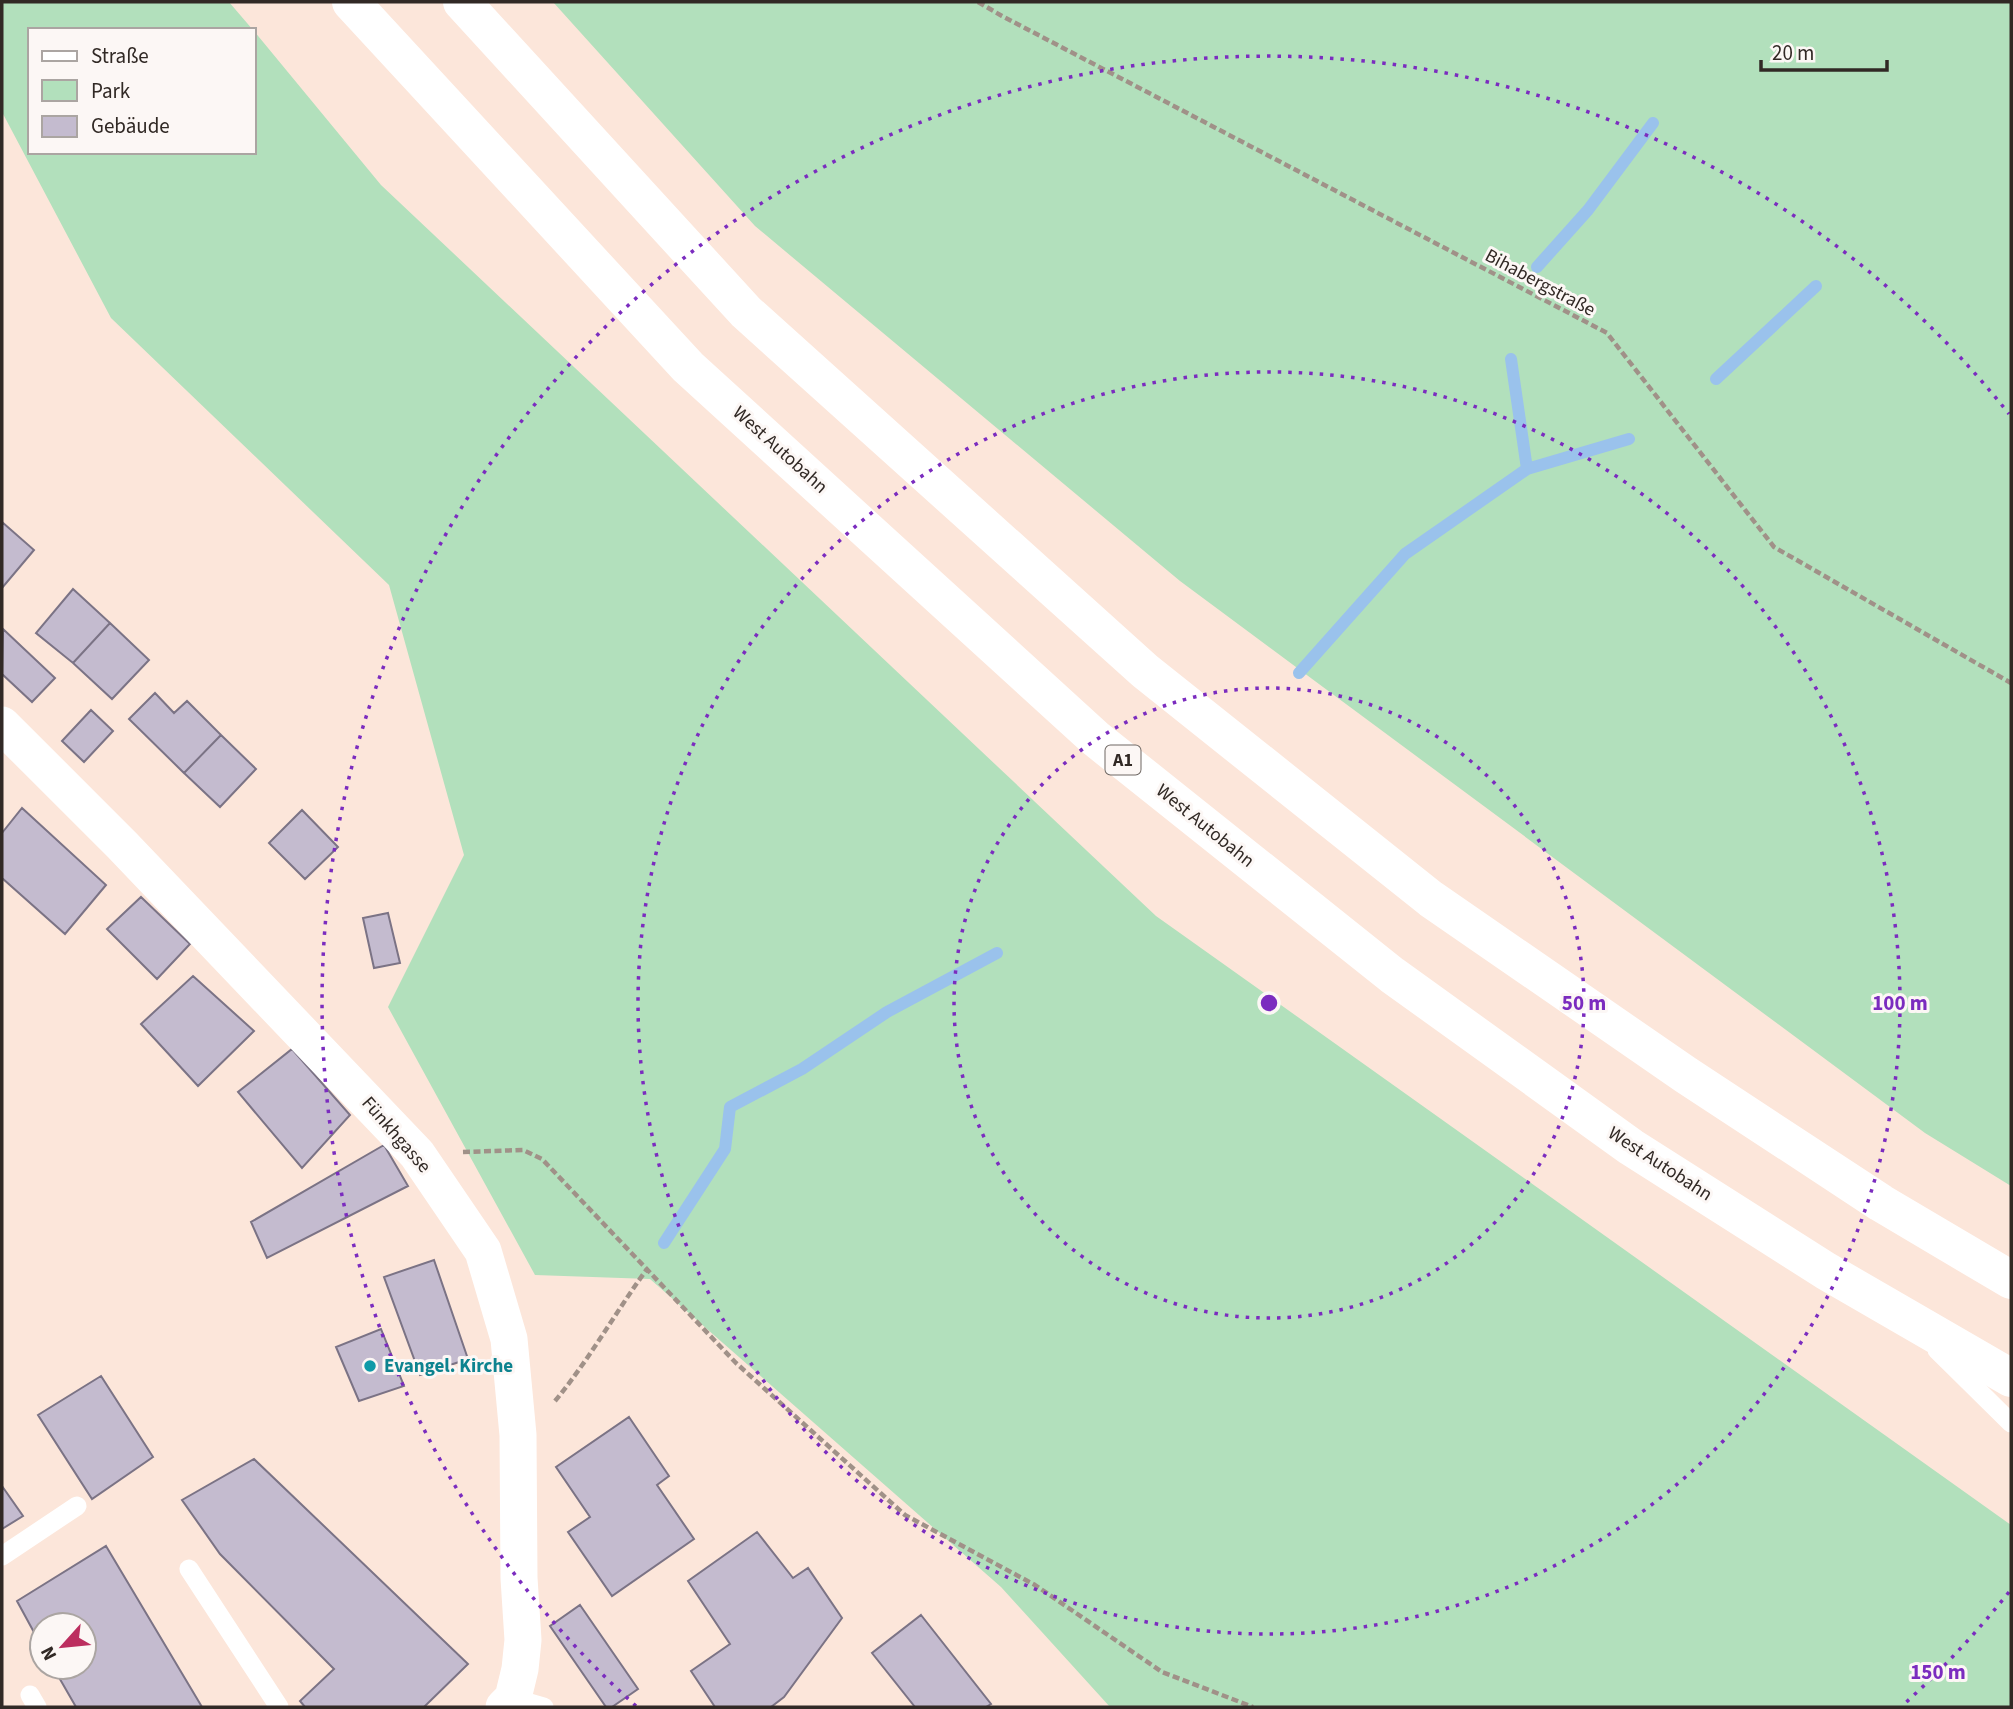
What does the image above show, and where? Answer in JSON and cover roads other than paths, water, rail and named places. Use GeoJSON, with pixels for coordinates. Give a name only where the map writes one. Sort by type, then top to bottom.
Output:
{"type":"FeatureCollection","features":[{"type":"Feature","properties":{"kind":"highway","name":"West Autobahn"},"geometry":{"type":"LineString","coordinates":[[351,2],[688,366],[1095,738],[1392,975],[1609,1131],[1826,1272],[2011,1378]]}},
{"type":"Feature","properties":{"kind":"highway"},"geometry":{"type":"LineString","coordinates":[[462,2],[746,312],[1145,671],[1431,899],[1686,1075],[1881,1203],[2011,1280]]}},
{"type":"Feature","properties":{"kind":"street","name":"Fünkhgasse"},"geometry":{"type":"LineString","coordinates":[[2,725],[122,845],[417,1154],[483,1251],[509,1339],[519,1435],[519,1578],[523,1640],[520,1704]]}},
{"type":"Feature","properties":{"kind":"lane"},"geometry":{"type":"LineString","coordinates":[[1901,1315],[2011,1423]]}},
{"type":"Feature","properties":{"kind":"lane"},"geometry":{"type":"LineString","coordinates":[[2,1556],[77,1506]]}},
{"type":"Feature","properties":{"kind":"lane"},"geometry":{"type":"LineString","coordinates":[[189,1569],[279,1707]]}},
{"type":"Feature","properties":{"kind":"waterway"},"geometry":{"type":"LineString","coordinates":[[1537,267],[1588,210],[1653,123]]}},
{"type":"Feature","properties":{"kind":"waterway"},"geometry":{"type":"LineString","coordinates":[[1716,379],[1816,286]]}},
{"type":"Feature","properties":{"kind":"waterway"},"geometry":{"type":"LineString","coordinates":[[1511,359],[1527,469]]}},
{"type":"Feature","properties":{"kind":"waterway"},"geometry":{"type":"LineString","coordinates":[[1299,673],[1405,554],[1527,469],[1629,439]]}},
{"type":"Feature","properties":{"kind":"waterway"},"geometry":{"type":"LineString","coordinates":[[664,1243],[725,1149],[730,1107],[802,1069],[887,1012],[997,953]]}},
{"type":"Feature","properties":{"kind":"place","name":"Evangel. Kirche"},"geometry":{"type":"Point","coordinates":[370,1366]}}]}
